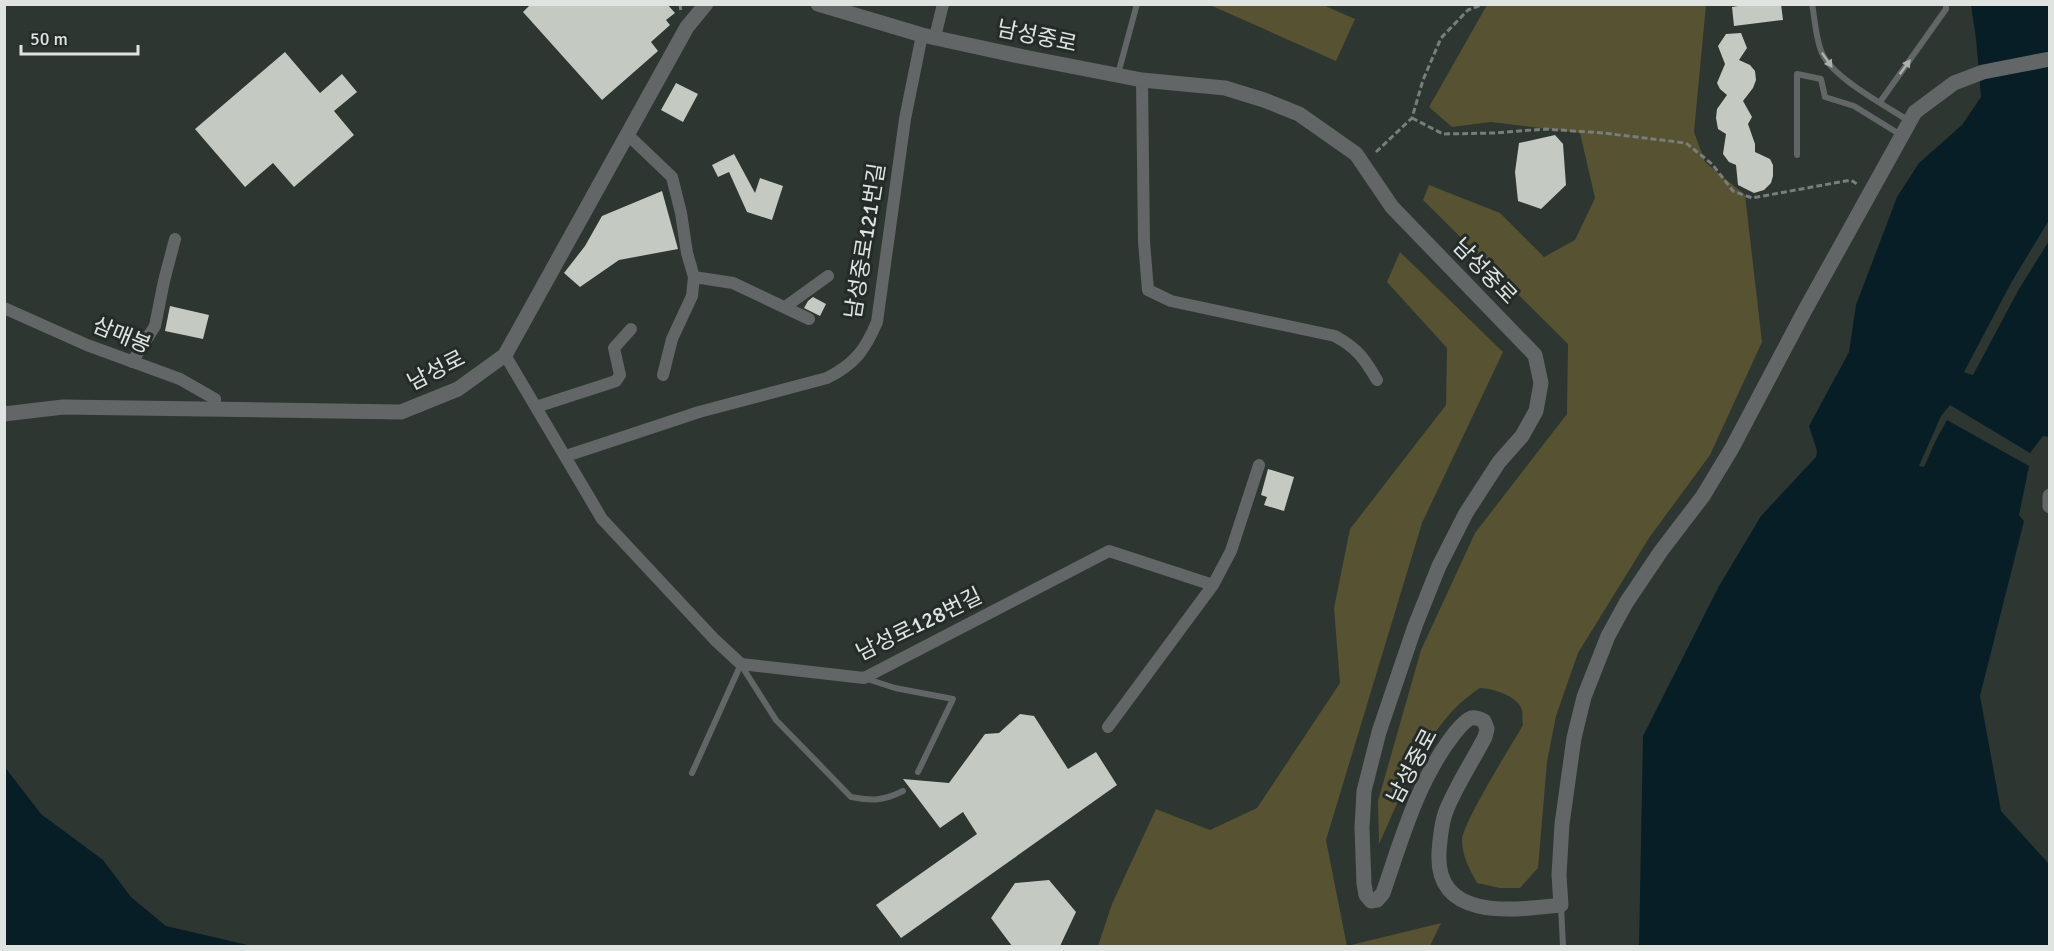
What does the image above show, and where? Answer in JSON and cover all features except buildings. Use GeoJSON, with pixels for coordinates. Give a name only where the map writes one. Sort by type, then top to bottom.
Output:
{"type":"FeatureCollection","features":[{"type":"Feature","properties":{"kind":"street","name":"남성로"},"geometry":{"type":"LineString","coordinates":[[689,24],[692,4]]}},
{"type":"Feature","properties":{"kind":"street","name":"남성로"},"geometry":{"type":"LineString","coordinates":[[4,414],[63,407],[401,412],[458,389],[505,355],[689,24],[706,4]]}},
{"type":"Feature","properties":{"kind":"street","name":"남성중로"},"geometry":{"type":"LineString","coordinates":[[818,4],[928,36],[1024,57],[1142,80],[1225,88],[1299,114],[1356,154],[1392,207],[1535,355],[1541,383],[1536,411],[1522,436],[1499,462],[1466,513],[1439,566],[1415,626],[1378,732],[1364,791],[1362,861],[1366,895],[1371,901],[1377,900],[1383,893],[1407,823],[1441,750],[1458,728],[1470,718],[1476,718],[1485,721],[1487,729],[1485,738],[1446,812],[1440,837],[1439,860],[1444,884],[1450,892],[1476,906],[1514,910],[1561,905]]}},
{"type":"Feature","properties":{"kind":"street","name":"남성중로121번길"},"geometry":{"type":"LineString","coordinates":[[566,456],[699,412],[827,378],[843,370],[862,352],[870,339],[878,314],[905,119],[928,36],[943,4]]}},
{"type":"Feature","properties":{"kind":"street"},"geometry":{"type":"LineString","coordinates":[[1561,905],[1559,875],[1562,824],[1572,750],[1584,697],[1608,636],[1626,603],[1661,551],[1703,496],[1732,448],[1805,310],[1909,123],[1954,82],[1983,72],[2049,59]]}},
{"type":"Feature","properties":{"kind":"street"},"geometry":{"type":"LineString","coordinates":[[1142,80],[1144,242],[1148,290],[1171,301],[1335,336],[1364,356],[1377,380]]}},
{"type":"Feature","properties":{"kind":"street"},"geometry":{"type":"LineString","coordinates":[[628,135],[672,177],[694,277],[692,296],[672,339],[663,375]]}},
{"type":"Feature","properties":{"kind":"street"},"geometry":{"type":"LineString","coordinates":[[132,362],[155,326],[175,239]]}},
{"type":"Feature","properties":{"kind":"street"},"geometry":{"type":"LineString","coordinates":[[785,307],[828,276]]}},
{"type":"Feature","properties":{"kind":"street"},"geometry":{"type":"LineString","coordinates":[[694,277],[733,284],[809,319]]}},
{"type":"Feature","properties":{"kind":"street","name":"삼매봉"},"geometry":{"type":"LineString","coordinates":[[4,308],[87,345],[180,379],[216,399],[215,408]]}},
{"type":"Feature","properties":{"kind":"street"},"geometry":{"type":"LineString","coordinates":[[536,407],[616,381],[620,375],[614,348],[631,329]]}},
{"type":"Feature","properties":{"kind":"street"},"geometry":{"type":"LineString","coordinates":[[505,355],[602,519],[708,633],[741,664]]}},
{"type":"Feature","properties":{"kind":"street"},"geometry":{"type":"LineString","coordinates":[[1108,727],[1214,585],[1231,551],[1259,465]]}},
{"type":"Feature","properties":{"kind":"street"},"geometry":{"type":"LineString","coordinates":[[2049,496],[2049,506]]}},
{"type":"Feature","properties":{"kind":"street","name":"남성로128번길"},"geometry":{"type":"LineString","coordinates":[[741,664],[864,678],[1109,551],[1214,585]]}},
{"type":"Feature","properties":{"kind":"lane"},"geometry":{"type":"LineString","coordinates":[[1118,75],[1137,4]]}},
{"type":"Feature","properties":{"kind":"lane"},"geometry":{"type":"LineString","coordinates":[[1812,4],[1822,54],[1831,67],[1909,123]]}},
{"type":"Feature","properties":{"kind":"lane"},"geometry":{"type":"LineString","coordinates":[[1880,102],[1946,9],[1946,4]]}},
{"type":"Feature","properties":{"kind":"lane"},"geometry":{"type":"LineString","coordinates":[[1797,155],[1797,74],[1821,79],[1825,97],[1909,123]]}},
{"type":"Feature","properties":{"kind":"lane"},"geometry":{"type":"LineString","coordinates":[[692,773],[741,664]]}},
{"type":"Feature","properties":{"kind":"lane"},"geometry":{"type":"LineString","coordinates":[[741,664],[776,720],[851,797],[878,800],[889,798],[903,790]]}},
{"type":"Feature","properties":{"kind":"lane"},"geometry":{"type":"LineString","coordinates":[[864,678],[953,699],[918,772]]}},
{"type":"Feature","properties":{"kind":"lane"},"geometry":{"type":"LineString","coordinates":[[1561,905],[1563,946]]}},
{"type":"Feature","properties":{"kind":"path"},"geometry":{"type":"LineString","coordinates":[[1376,152],[1412,117],[1423,80],[1441,38],[1473,4]]}},
{"type":"Feature","properties":{"kind":"path"},"geometry":{"type":"LineString","coordinates":[[1468,10],[1484,4]]}},
{"type":"Feature","properties":{"kind":"path"},"geometry":{"type":"LineString","coordinates":[[1412,117],[1443,134],[1545,129],[1686,143],[1712,164],[1733,190],[1752,198],[1851,180],[1857,184]]}},
{"type":"Feature","properties":{"kind":"shaded area"},"geometry":{"type":"Polygon","coordinates":[[[1210,5],[1323,5],[1355,19],[1336,61],[1210,5]]]}},
{"type":"Feature","properties":{"kind":"shaded area"},"geometry":{"type":"Polygon","coordinates":[[[1487,5],[1706,5],[1694,132],[1705,162],[1745,195],[1762,342],[1710,455],[1649,538],[1578,653],[1556,716],[1547,762],[1538,868],[1520,888],[1500,888],[1477,883],[1462,846],[1464,831],[1470,817],[1523,725],[1522,710],[1519,705],[1515,700],[1498,691],[1480,688],[1461,702],[1445,719],[1419,758],[1379,844],[1378,801],[1421,650],[1475,533],[1567,414],[1568,344],[1423,200],[1429,185],[1500,213],[1544,257],[1575,240],[1595,198],[1580,133],[1491,122],[1452,127],[1429,107],[1487,5]]]}},
{"type":"Feature","properties":{"kind":"shaded area"},"geometry":{"type":"Polygon","coordinates":[[[1400,252],[1503,352],[1422,523],[1326,840],[1347,946],[1098,946],[1112,904],[1156,809],[1210,830],[1257,808],[1340,683],[1334,608],[1350,529],[1446,405],[1447,348],[1387,282],[1400,252]]]}},
{"type":"Feature","properties":{"kind":"shaded area"},"geometry":{"type":"Polygon","coordinates":[[[1441,923],[1430,946],[1347,946],[1441,923]]]}},
{"type":"Feature","properties":{"kind":"water"},"geometry":{"type":"Polygon","coordinates":[[[1971,5],[2049,5],[2049,220],[2011,283],[1964,372],[1973,375],[2019,289],[2049,241],[2049,437],[2043,436],[2030,453],[1950,405],[1941,416],[1919,466],[1924,467],[1947,420],[2029,466],[2019,515],[2024,521],[1980,696],[2001,811],[2049,864],[2049,946],[1639,946],[1643,736],[1719,586],[1761,516],[1816,457],[1817,451],[1809,426],[1849,352],[1856,305],[1897,197],[1919,163],[1962,125],[1981,97],[1971,5]]]}},
{"type":"Feature","properties":{"kind":"water"},"geometry":{"type":"Polygon","coordinates":[[[4,766],[41,814],[103,860],[131,897],[166,926],[252,946],[5,946],[4,766]]]}}]}
